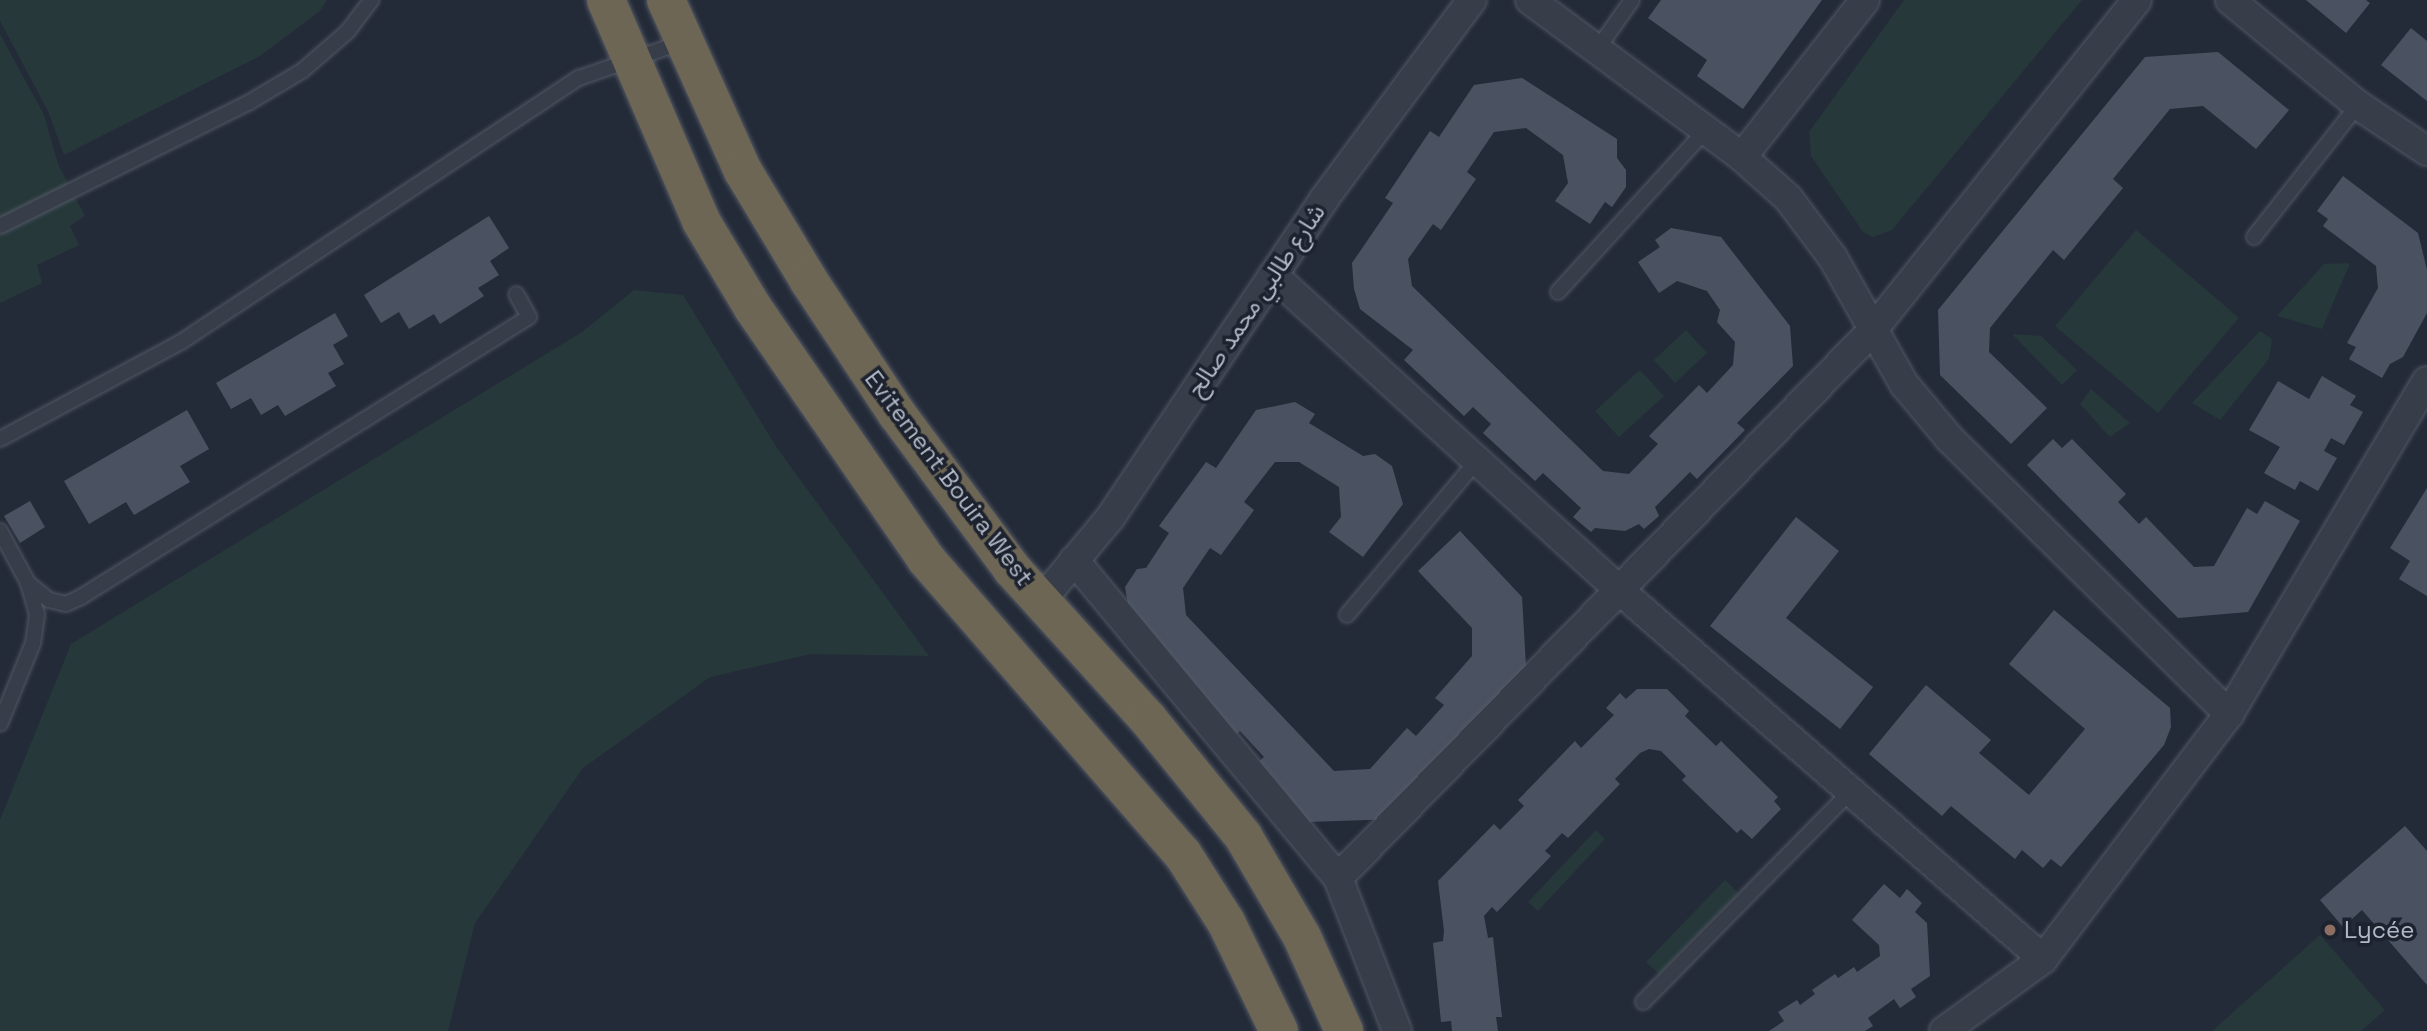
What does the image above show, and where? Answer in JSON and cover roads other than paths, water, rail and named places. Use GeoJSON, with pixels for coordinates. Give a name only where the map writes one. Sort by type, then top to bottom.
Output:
{"type":"FeatureCollection","features":[{"type":"Feature","properties":{"kind":"highway"},"geometry":{"type":"LineString","coordinates":[[606,0],[701,221],[811,396],[926,559],[1182,853],[1226,922],[1279,1031]]}},
{"type":"Feature","properties":{"kind":"highway","name":"Evitement Bouira West"},"geometry":{"type":"LineString","coordinates":[[667,0],[743,171],[809,281],[962,505],[1243,836],[1302,937],[1343,1031]]}},
{"type":"Feature","properties":{"kind":"street","name":"شارع طالبي محمد صالح"},"geometry":{"type":"LineString","coordinates":[[1041,601],[1110,518],[1273,275],[1472,0]]}},
{"type":"Feature","properties":{"kind":"street"},"geometry":{"type":"LineString","coordinates":[[1530,0],[1742,157],[1788,198],[1833,258],[1871,332],[1904,384],[1950,439],[2229,714]]}},
{"type":"Feature","properties":{"kind":"street"},"geometry":{"type":"LineString","coordinates":[[1742,157],[1865,0]]}},
{"type":"Feature","properties":{"kind":"street"},"geometry":{"type":"LineString","coordinates":[[1338,878],[1617,588],[1871,332],[2137,0]]}},
{"type":"Feature","properties":{"kind":"street"},"geometry":{"type":"LineString","coordinates":[[2230,0],[2358,105],[2427,151]]}},
{"type":"Feature","properties":{"kind":"street"},"geometry":{"type":"LineString","coordinates":[[1273,275],[1617,588],[1849,793],[2043,959]]}},
{"type":"Feature","properties":{"kind":"street"},"geometry":{"type":"LineString","coordinates":[[1944,1031],[2043,959],[2229,714],[2427,381]]}},
{"type":"Feature","properties":{"kind":"street"},"geometry":{"type":"LineString","coordinates":[[1074,560],[1338,878],[1397,1031]]}},
{"type":"Feature","properties":{"kind":"lane"},"geometry":{"type":"LineString","coordinates":[[0,226],[248,103],[302,71],[348,31],[371,0]]}},
{"type":"Feature","properties":{"kind":"lane"},"geometry":{"type":"LineString","coordinates":[[1596,51],[1632,0]]}},
{"type":"Feature","properties":{"kind":"lane"},"geometry":{"type":"LineString","coordinates":[[0,439],[192,334],[579,78],[632,63],[684,41]]}},
{"type":"Feature","properties":{"kind":"lane"},"geometry":{"type":"LineString","coordinates":[[2254,237],[2358,105]]}},
{"type":"Feature","properties":{"kind":"lane"},"geometry":{"type":"LineString","coordinates":[[1558,292],[1705,131]]}},
{"type":"Feature","properties":{"kind":"lane"},"geometry":{"type":"LineString","coordinates":[[28,583],[49,600],[66,604],[80,597],[529,317],[516,294]]}},
{"type":"Feature","properties":{"kind":"lane"},"geometry":{"type":"LineString","coordinates":[[1348,615],[1476,462]]}},
{"type":"Feature","properties":{"kind":"lane"},"geometry":{"type":"LineString","coordinates":[[0,531],[28,583],[37,615],[33,643],[0,724]]}},
{"type":"Feature","properties":{"kind":"lane"},"geometry":{"type":"LineString","coordinates":[[1643,1002],[1849,793]]}},
{"type":"Feature","properties":{"kind":"place","name":"Lycée"},"geometry":{"type":"Point","coordinates":[2330,930]}}]}
